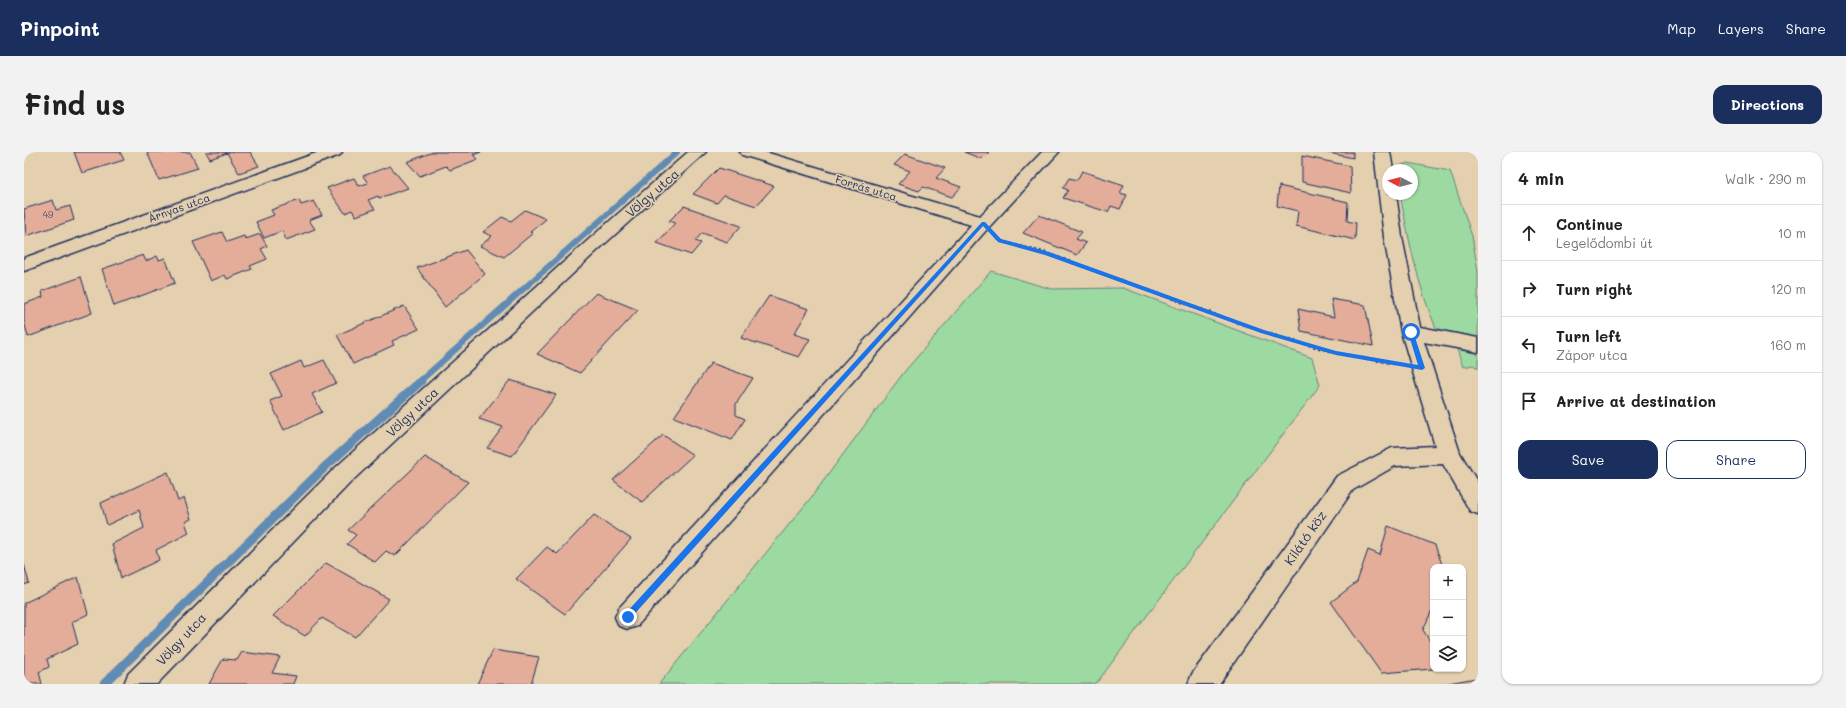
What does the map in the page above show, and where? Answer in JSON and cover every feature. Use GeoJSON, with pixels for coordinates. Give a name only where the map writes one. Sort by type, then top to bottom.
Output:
{"type":"FeatureCollection","features":[{"type":"Feature","properties":{"kind":"street","name":"Árnyas utca"},"geometry":{"type":"LineString","coordinates":[[24,265],[334,152]]}},
{"type":"Feature","properties":{"kind":"street","name":"Völgy utca"},"geometry":{"type":"LineString","coordinates":[[138,684],[343,475],[592,246],[698,152]]}},
{"type":"Feature","properties":{"kind":"street","name":"Forrás utca"},"geometry":{"type":"LineString","coordinates":[[748,152],[983,223]]}},
{"type":"Feature","properties":{"kind":"street"},"geometry":{"type":"LineString","coordinates":[[628,617],[983,223],[1051,152]]}},
{"type":"Feature","properties":{"kind":"street"},"geometry":{"type":"LineString","coordinates":[[1382,152],[1393,237],[1411,332],[1449,455],[1478,504]]}},
{"type":"Feature","properties":{"kind":"street"},"geometry":{"type":"LineString","coordinates":[[1411,332],[1478,345]]}},
{"type":"Feature","properties":{"kind":"street","name":"Kilátó köz"},"geometry":{"type":"LineString","coordinates":[[1202,684],[1345,483],[1392,457],[1449,455]]}},
{"type":"Feature","properties":{"kind":"path"},"geometry":{"type":"LineString","coordinates":[[983,223],[1000,241],[1047,253],[1263,332],[1336,353],[1422,368]]}},
{"type":"Feature","properties":{"kind":"green space"},"geometry":{"type":"Polygon","coordinates":[[[1418,165],[1450,171],[1472,236],[1478,272],[1478,339],[1436,328],[1429,311],[1414,262],[1401,200],[1418,200],[1418,165]]]}},
{"type":"Feature","properties":{"kind":"green space"},"geometry":{"type":"Polygon","coordinates":[[[991,271],[1051,289],[1123,288],[1312,358],[1320,385],[1098,681],[1093,684],[659,684],[810,499],[905,371],[991,271]]]}},
{"type":"Feature","properties":{"kind":"green space"},"geometry":{"type":"Polygon","coordinates":[[[1457,349],[1478,354],[1478,368],[1473,365],[1463,367],[1457,349]]]}},
{"type":"Feature","properties":{"kind":"building"},"geometry":{"type":"Polygon","coordinates":[[[74,152],[120,152],[124,160],[82,173],[74,152]]]}},
{"type":"Feature","properties":{"kind":"building"},"geometry":{"type":"Polygon","coordinates":[[[147,152],[190,152],[198,168],[159,180],[147,152]]]}},
{"type":"Feature","properties":{"kind":"building"},"geometry":{"type":"Polygon","coordinates":[[[206,152],[250,152],[259,166],[239,173],[227,153],[210,159],[206,152]]]}},
{"type":"Feature","properties":{"kind":"building"},"geometry":{"type":"Polygon","coordinates":[[[433,152],[481,152],[473,155],[478,159],[450,170],[446,166],[420,176],[407,162],[433,152]]]}},
{"type":"Feature","properties":{"kind":"building"},"geometry":{"type":"Polygon","coordinates":[[[964,152],[989,152],[982,159],[964,152]]]}},
{"type":"Feature","properties":{"kind":"building"},"geometry":{"type":"Polygon","coordinates":[[[1324,152],[1353,152],[1353,158],[1324,152]]]}},
{"type":"Feature","properties":{"kind":"building"},"geometry":{"type":"Polygon","coordinates":[[[905,154],[945,168],[936,178],[961,187],[952,197],[923,187],[919,191],[898,184],[910,171],[894,165],[905,154]]]}},
{"type":"Feature","properties":{"kind":"building"},"geometry":{"type":"Polygon","coordinates":[[[1302,156],[1350,166],[1351,193],[1302,182],[1302,156]]]}},
{"type":"Feature","properties":{"kind":"building"},"geometry":{"type":"Polygon","coordinates":[[[390,166],[408,188],[379,198],[378,196],[368,200],[375,209],[356,216],[352,210],[345,213],[327,188],[354,178],[359,186],[368,183],[363,176],[390,166]]]}},
{"type":"Feature","properties":{"kind":"building"},"geometry":{"type":"Polygon","coordinates":[[[719,168],[774,186],[756,206],[724,195],[717,203],[693,194],[719,168]]]}},
{"type":"Feature","properties":{"kind":"building"},"geometry":{"type":"Polygon","coordinates":[[[1082,171],[1124,185],[1120,193],[1127,195],[1120,209],[1111,206],[1108,212],[1063,198],[1068,190],[1063,188],[1069,178],[1077,180],[1082,171]]]}},
{"type":"Feature","properties":{"kind":"building"},"geometry":{"type":"Polygon","coordinates":[[[1279,186],[1348,202],[1347,221],[1356,223],[1355,240],[1296,226],[1298,211],[1277,206],[1279,186]]]}},
{"type":"Feature","properties":{"kind":"building"},"geometry":{"type":"Polygon","coordinates":[[[53,200],[56,210],[70,206],[74,220],[26,236],[24,209],[53,200]]]}},
{"type":"Feature","properties":{"kind":"building"},"geometry":{"type":"Polygon","coordinates":[[[299,200],[301,205],[314,201],[322,215],[309,220],[315,229],[286,240],[282,231],[264,238],[256,222],[274,215],[271,210],[299,200]]]}},
{"type":"Feature","properties":{"kind":"building"},"geometry":{"type":"Polygon","coordinates":[[[684,206],[741,226],[727,242],[702,233],[695,241],[701,243],[691,255],[657,243],[675,223],[669,221],[684,206]]]}},
{"type":"Feature","properties":{"kind":"building"},"geometry":{"type":"Polygon","coordinates":[[[525,210],[546,219],[530,232],[533,233],[504,257],[480,246],[492,236],[483,232],[502,217],[511,221],[525,210]]]}},
{"type":"Feature","properties":{"kind":"building"},"geometry":{"type":"Polygon","coordinates":[[[1039,215],[1082,232],[1076,239],[1086,243],[1077,255],[1023,233],[1039,215]]]}},
{"type":"Feature","properties":{"kind":"building"},"geometry":{"type":"Polygon","coordinates":[[[222,232],[227,242],[244,236],[246,239],[260,234],[267,246],[261,249],[267,259],[250,266],[252,269],[227,279],[225,275],[211,281],[193,242],[222,232]]]}},
{"type":"Feature","properties":{"kind":"building"},"geometry":{"type":"Polygon","coordinates":[[[466,250],[485,274],[445,307],[417,268],[466,250]]]}},
{"type":"Feature","properties":{"kind":"building"},"geometry":{"type":"Polygon","coordinates":[[[143,255],[146,261],[157,256],[159,260],[165,258],[175,283],[114,306],[102,269],[143,255]]]}},
{"type":"Feature","properties":{"kind":"building"},"geometry":{"type":"Polygon","coordinates":[[[81,277],[92,313],[28,337],[24,321],[24,304],[43,297],[42,291],[81,277]]]}},
{"type":"Feature","properties":{"kind":"building"},"geometry":{"type":"Polygon","coordinates":[[[596,293],[638,310],[580,373],[537,354],[596,293]]]}},
{"type":"Feature","properties":{"kind":"building"},"geometry":{"type":"Polygon","coordinates":[[[769,296],[809,309],[794,334],[810,339],[799,357],[741,338],[769,296]]]}},
{"type":"Feature","properties":{"kind":"building"},"geometry":{"type":"Polygon","coordinates":[[[1331,299],[1365,305],[1373,346],[1301,331],[1298,309],[1334,317],[1331,299]]]}},
{"type":"Feature","properties":{"kind":"building"},"geometry":{"type":"Polygon","coordinates":[[[404,306],[419,329],[392,341],[394,345],[353,364],[337,335],[404,306]]]}},
{"type":"Feature","properties":{"kind":"building"},"geometry":{"type":"Polygon","coordinates":[[[324,360],[336,383],[312,394],[322,412],[284,430],[270,401],[282,396],[271,374],[301,361],[304,368],[324,360]]]}},
{"type":"Feature","properties":{"kind":"building"},"geometry":{"type":"Polygon","coordinates":[[[711,363],[753,378],[736,404],[736,415],[745,419],[732,440],[674,417],[711,363]]]}},
{"type":"Feature","properties":{"kind":"building"},"geometry":{"type":"Polygon","coordinates":[[[510,380],[556,395],[512,456],[487,448],[503,427],[479,419],[510,380]]]}},
{"type":"Feature","properties":{"kind":"building"},"geometry":{"type":"Polygon","coordinates":[[[663,435],[693,455],[642,502],[613,480],[663,435]]]}},
{"type":"Feature","properties":{"kind":"building"},"geometry":{"type":"Polygon","coordinates":[[[425,457],[468,482],[395,556],[386,551],[375,562],[347,544],[356,535],[348,530],[425,457]]]}},
{"type":"Feature","properties":{"kind":"building"},"geometry":{"type":"Polygon","coordinates":[[[168,472],[178,501],[184,498],[191,519],[185,522],[189,533],[156,550],[159,560],[121,578],[112,544],[144,528],[139,510],[107,525],[101,503],[168,472]]]}},
{"type":"Feature","properties":{"kind":"building"},"geometry":{"type":"Polygon","coordinates":[[[594,515],[631,539],[565,614],[516,579],[547,547],[557,554],[594,515]]]}},
{"type":"Feature","properties":{"kind":"building"},"geometry":{"type":"Polygon","coordinates":[[[1388,526],[1435,545],[1442,564],[1430,564],[1430,615],[1423,630],[1430,641],[1430,669],[1381,673],[1331,602],[1357,582],[1368,550],[1380,555],[1388,526]]]}},
{"type":"Feature","properties":{"kind":"building"},"geometry":{"type":"Polygon","coordinates":[[[326,563],[389,599],[355,637],[322,618],[305,636],[273,616],[326,563]]]}},
{"type":"Feature","properties":{"kind":"building"},"geometry":{"type":"Polygon","coordinates":[[[24,564],[29,583],[24,585],[24,564]]]}},
{"type":"Feature","properties":{"kind":"building"},"geometry":{"type":"Polygon","coordinates":[[[78,577],[88,614],[72,622],[78,644],[47,659],[49,667],[39,672],[42,684],[24,684],[24,603],[78,577]]]}},
{"type":"Feature","properties":{"kind":"building"},"geometry":{"type":"Polygon","coordinates":[[[493,650],[539,657],[531,684],[477,684],[493,650]]]}},
{"type":"Feature","properties":{"kind":"building"},"geometry":{"type":"Polygon","coordinates":[[[242,652],[280,657],[272,673],[296,676],[293,684],[209,684],[223,659],[237,660],[242,652]]]}},
{"type":"Feature","properties":{"kind":"building"},"geometry":{"type":"Polygon","coordinates":[[[1476,678],[1478,684],[1443,684],[1476,678]]]}},
{"type":"Feature","properties":{"kind":"waterway"},"geometry":{"type":"LineString","coordinates":[[419,382],[677,152]]}},
{"type":"Feature","properties":{"kind":"waterway"},"geometry":{"type":"LineString","coordinates":[[104,684],[327,465],[421,381]]}},
{"type":"Feature","properties":{"kind":"route"},"geometry":{"type":"LineString","coordinates":[[628,617],[983,223],[1000,241],[1047,253],[1208,313],[1263,332],[1336,353],[1422,368],[1411,332]]}}]}
